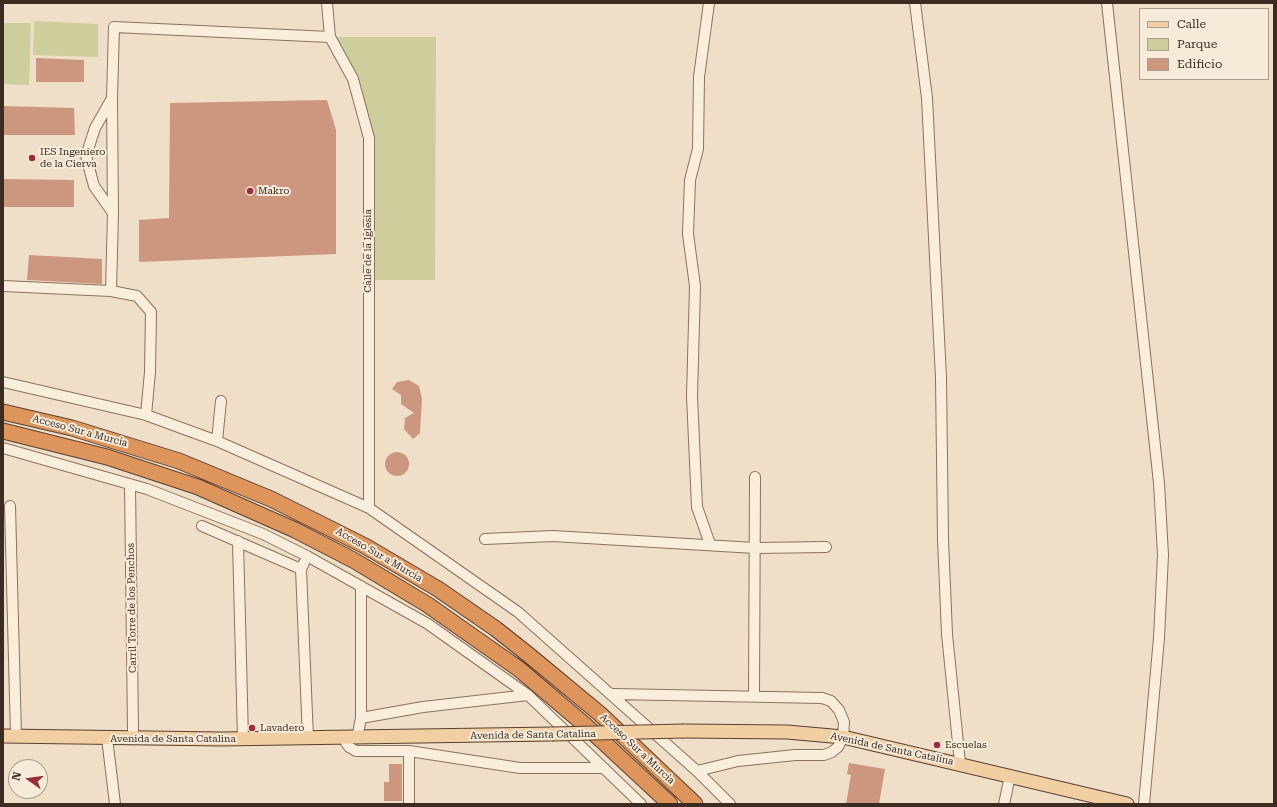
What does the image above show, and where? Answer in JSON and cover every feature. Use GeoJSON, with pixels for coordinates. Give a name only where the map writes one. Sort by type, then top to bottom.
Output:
{"type":"FeatureCollection","features":[{"type":"Feature","properties":{"kind":"highway","name":"Acceso Sur a Murcia"},"geometry":{"type":"LineString","coordinates":[[3,412],[80,430],[179,461],[302,513],[365,546],[444,593],[530,656],[600,714],[694,804]]}},
{"type":"Feature","properties":{"kind":"highway","name":"Acceso Sur a Murcia"},"geometry":{"type":"LineString","coordinates":[[3,431],[107,457],[198,488],[295,530],[355,561],[428,605],[519,669],[590,730],[670,804]]}},
{"type":"Feature","properties":{"kind":"main road","name":"Avenida de Santa Catalina"},"geometry":{"type":"LineString","coordinates":[[10,736],[308,739],[684,731],[787,732],[843,737],[960,763],[1128,804]]}},
{"type":"Feature","properties":{"kind":"street","name":"Calle de la Iglesia"},"geometry":{"type":"LineString","coordinates":[[327,3],[330,37],[353,79],[369,138],[369,508]]}},
{"type":"Feature","properties":{"kind":"street"},"geometry":{"type":"LineString","coordinates":[[709,3],[699,77],[698,149],[690,180],[688,234],[694,286],[692,396],[697,508],[710,544]]}},
{"type":"Feature","properties":{"kind":"street"},"geometry":{"type":"LineString","coordinates":[[915,3],[927,98],[941,378],[943,539],[947,634],[960,763]]}},
{"type":"Feature","properties":{"kind":"street"},"geometry":{"type":"LineString","coordinates":[[1107,3],[1159,483],[1163,554],[1158,646],[1144,804]]}},
{"type":"Feature","properties":{"kind":"street"},"geometry":{"type":"LineString","coordinates":[[111,291],[114,27],[330,37]]}},
{"type":"Feature","properties":{"kind":"street"},"geometry":{"type":"LineString","coordinates":[[112,98],[95,128],[86,156],[94,186],[113,213]]}},
{"type":"Feature","properties":{"kind":"street"},"geometry":{"type":"LineString","coordinates":[[3,286],[111,291],[137,296],[152,312],[150,372],[146,415]]}},
{"type":"Feature","properties":{"kind":"street"},"geometry":{"type":"LineString","coordinates":[[3,382],[146,415],[217,441],[369,508],[518,612],[613,694],[698,771],[730,804]]}},
{"type":"Feature","properties":{"kind":"street"},"geometry":{"type":"LineString","coordinates":[[217,441],[221,401]]}},
{"type":"Feature","properties":{"kind":"street"},"geometry":{"type":"LineString","coordinates":[[3,448],[130,484],[263,534],[361,586],[428,624],[528,695],[641,804]]}},
{"type":"Feature","properties":{"kind":"street"},"geometry":{"type":"LineString","coordinates":[[754,696],[755,478]]}},
{"type":"Feature","properties":{"kind":"street","name":"Carril Torre de los Penchos"},"geometry":{"type":"LineString","coordinates":[[130,484],[133,731]]}},
{"type":"Feature","properties":{"kind":"street"},"geometry":{"type":"LineString","coordinates":[[10,506],[10,736]]}},
{"type":"Feature","properties":{"kind":"street"},"geometry":{"type":"LineString","coordinates":[[202,526],[301,569]]}},
{"type":"Feature","properties":{"kind":"street"},"geometry":{"type":"LineString","coordinates":[[256,549],[263,534]]}},
{"type":"Feature","properties":{"kind":"street"},"geometry":{"type":"LineString","coordinates":[[485,539],[553,536],[710,544],[755,548],[826,547]]}},
{"type":"Feature","properties":{"kind":"street"},"geometry":{"type":"LineString","coordinates":[[238,541],[243,739]]}},
{"type":"Feature","properties":{"kind":"street"},"geometry":{"type":"LineString","coordinates":[[307,556],[301,569],[308,739]]}},
{"type":"Feature","properties":{"kind":"street"},"geometry":{"type":"LineString","coordinates":[[357,738],[361,718],[361,586]]}},
{"type":"Feature","properties":{"kind":"street"},"geometry":{"type":"LineString","coordinates":[[613,694],[806,696],[831,701],[839,710],[844,722],[843,737],[838,747],[824,755],[795,755],[738,761],[698,771]]}},
{"type":"Feature","properties":{"kind":"street"},"geometry":{"type":"LineString","coordinates":[[361,718],[423,707],[528,695]]}},
{"type":"Feature","properties":{"kind":"street"},"geometry":{"type":"LineString","coordinates":[[107,738],[115,804]]}},
{"type":"Feature","properties":{"kind":"street"},"geometry":{"type":"LineString","coordinates":[[343,738],[349,747],[356,751],[409,751],[520,768],[604,768]]}},
{"type":"Feature","properties":{"kind":"street"},"geometry":{"type":"LineString","coordinates":[[408,804],[409,751]]}},
{"type":"Feature","properties":{"kind":"street"},"geometry":{"type":"LineString","coordinates":[[1004,804],[1010,776]]}},
{"type":"Feature","properties":{"kind":"green space"},"geometry":{"type":"Polygon","coordinates":[[[34,21],[98,24],[98,57],[33,55],[34,21]]]}},
{"type":"Feature","properties":{"kind":"green space"},"geometry":{"type":"Polygon","coordinates":[[[3,23],[31,23],[29,85],[3,84],[3,23]]]}},
{"type":"Feature","properties":{"kind":"green space"},"geometry":{"type":"Polygon","coordinates":[[[330,37],[436,37],[435,280],[368,280],[369,138],[353,79],[330,37]]]}},
{"type":"Feature","properties":{"kind":"building"},"geometry":{"type":"Polygon","coordinates":[[[36,58],[84,60],[84,82],[36,82],[36,58]]]}},
{"type":"Feature","properties":{"kind":"building"},"geometry":{"type":"Polygon","coordinates":[[[327,100],[336,130],[336,254],[139,262],[139,220],[169,218],[170,103],[327,100]]]}},
{"type":"Feature","properties":{"kind":"building"},"geometry":{"type":"Polygon","coordinates":[[[3,106],[74,108],[75,135],[3,135],[3,106]]]}},
{"type":"Feature","properties":{"kind":"building"},"geometry":{"type":"Polygon","coordinates":[[[3,179],[74,180],[74,207],[3,207],[3,179]]]}},
{"type":"Feature","properties":{"kind":"building"},"geometry":{"type":"Polygon","coordinates":[[[29,255],[102,259],[102,284],[27,280],[29,255]]]}},
{"type":"Feature","properties":{"kind":"building"},"geometry":{"type":"Polygon","coordinates":[[[409,380],[419,386],[422,399],[420,433],[413,439],[404,429],[405,418],[414,413],[401,404],[401,395],[392,389],[397,382],[409,380]]]}},
{"type":"Feature","properties":{"kind":"building"},"geometry":{"type":"Polygon","coordinates":[[[397,452],[406,455],[409,464],[406,473],[397,476],[388,473],[385,464],[388,455],[397,452]]]}},
{"type":"Feature","properties":{"kind":"building"},"geometry":{"type":"Polygon","coordinates":[[[849,763],[885,769],[879,804],[846,804],[851,775],[847,774],[849,763]]]}},
{"type":"Feature","properties":{"kind":"building"},"geometry":{"type":"Polygon","coordinates":[[[389,764],[402,764],[402,801],[384,801],[384,782],[389,782],[389,764]]]}},
{"type":"Feature","properties":{"kind":"place","name":"IES Ingeniero de la Cierva"},"geometry":{"type":"Point","coordinates":[32,158]}},
{"type":"Feature","properties":{"kind":"place","name":"Makro"},"geometry":{"type":"Point","coordinates":[250,191]}},
{"type":"Feature","properties":{"kind":"place","name":"Lavadero"},"geometry":{"type":"Point","coordinates":[252,728]}},
{"type":"Feature","properties":{"kind":"place","name":"Escuelas"},"geometry":{"type":"Point","coordinates":[937,745]}}]}
